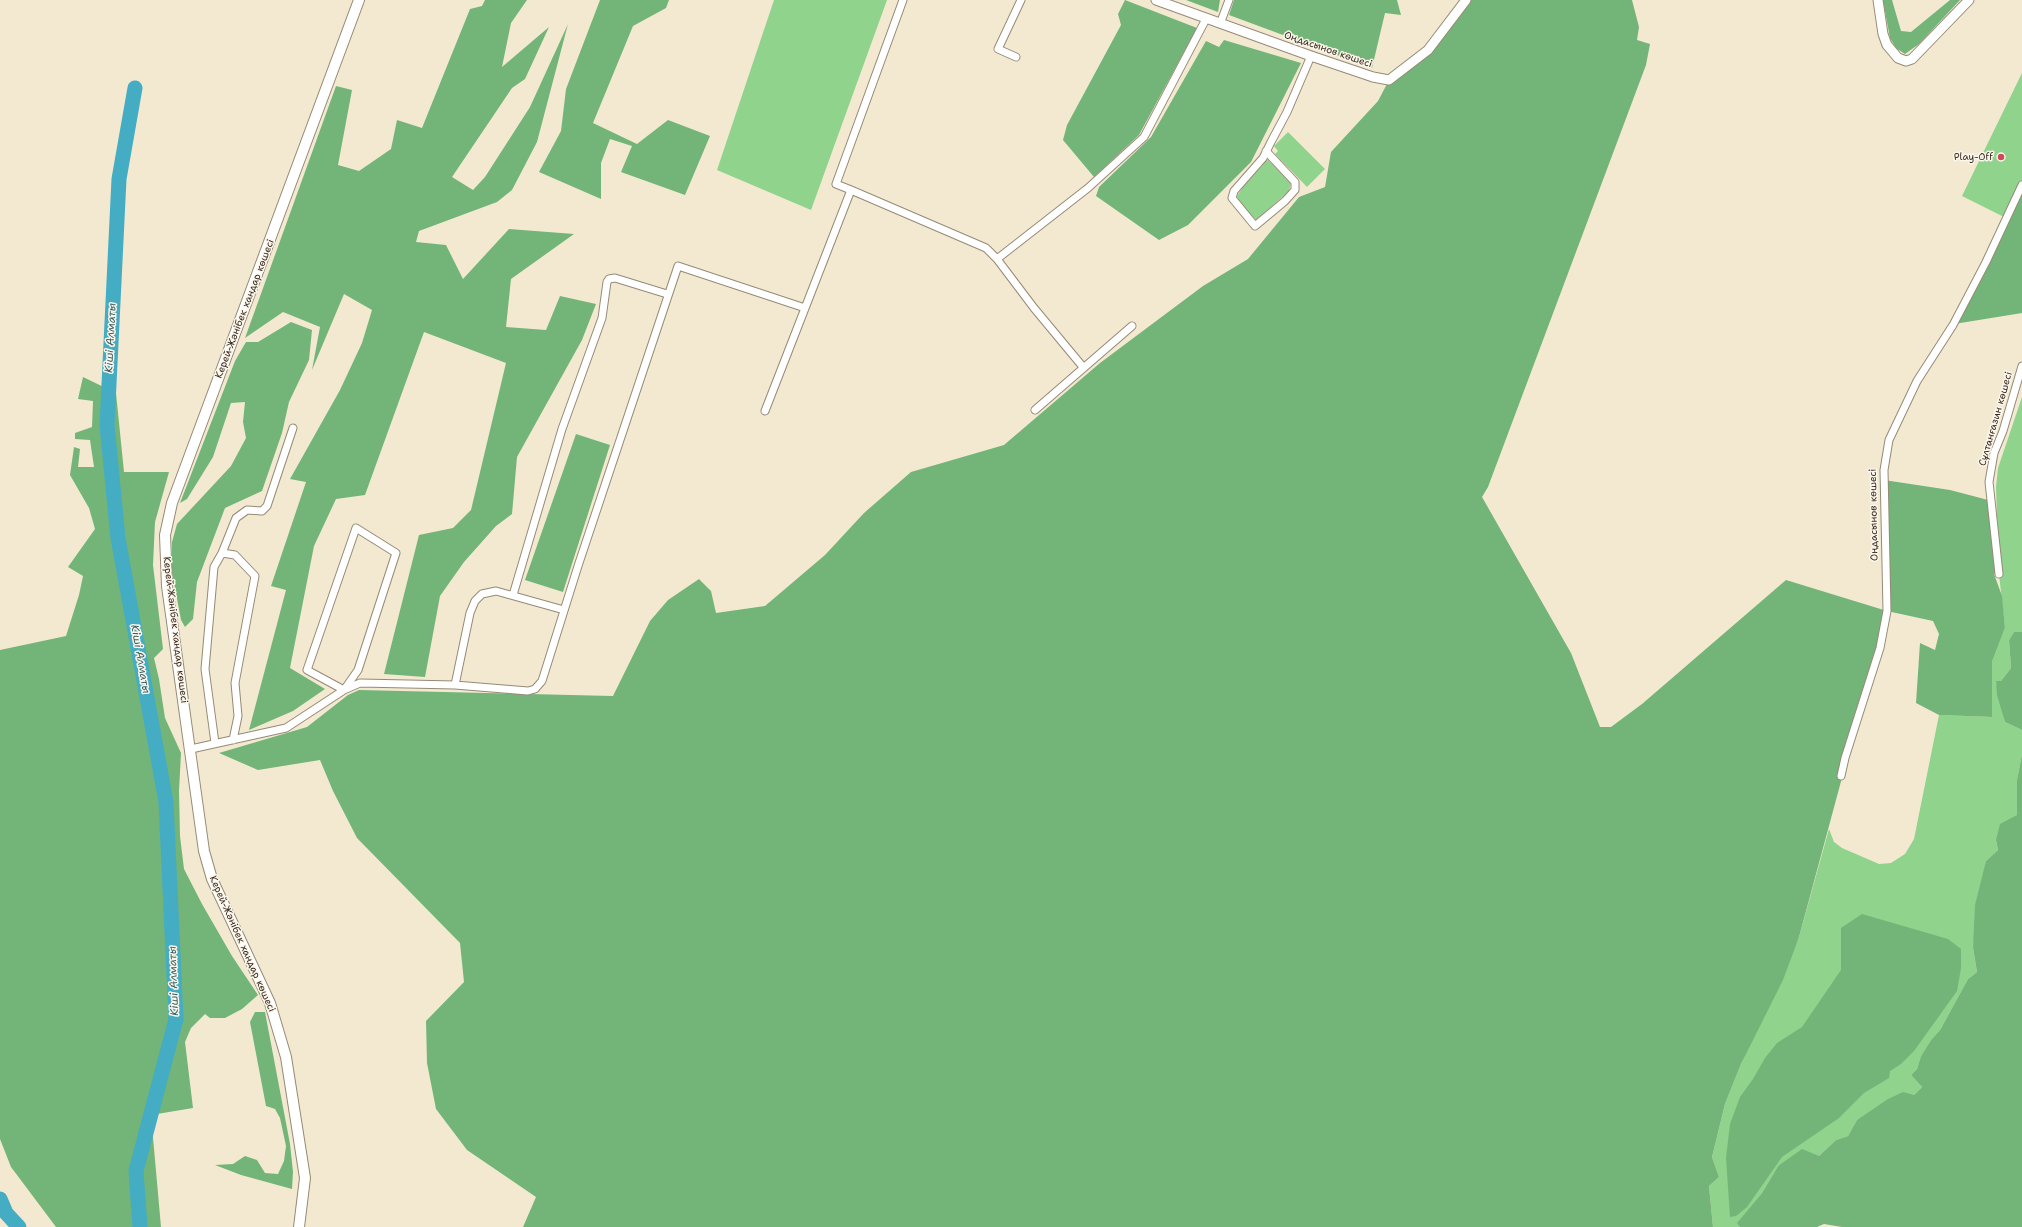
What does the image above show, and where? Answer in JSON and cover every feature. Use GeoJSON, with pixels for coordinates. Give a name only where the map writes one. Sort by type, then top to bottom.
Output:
{"type":"FeatureCollection","features":[{"type":"Feature","properties":{"kind":"main road","name":"Керей-Жәнібек хандар көшесі"},"geometry":{"type":"LineString","coordinates":[[299,1227],[305,1178],[286,1057],[270,1003],[212,879],[204,851],[165,562],[165,535],[172,503],[359,0]]}},
{"type":"Feature","properties":{"kind":"street"},"geometry":{"type":"LineString","coordinates":[[903,0],[836,184],[986,248],[997,259],[1034,308],[1083,367]]}},
{"type":"Feature","properties":{"kind":"street"},"geometry":{"type":"LineString","coordinates":[[1016,57],[998,49],[1021,0]]}},
{"type":"Feature","properties":{"kind":"street","name":"Оңдасынов көшесі"},"geometry":{"type":"LineString","coordinates":[[1156,0],[1311,56],[1373,77],[1390,80],[1428,50],[1466,0]]}},
{"type":"Feature","properties":{"kind":"street"},"geometry":{"type":"LineString","coordinates":[[1220,24],[1229,0]]}},
{"type":"Feature","properties":{"kind":"street"},"geometry":{"type":"LineString","coordinates":[[1878,0],[1882,34],[1887,45],[1898,58],[1906,61],[1912,58],[1969,0]]}},
{"type":"Feature","properties":{"kind":"street"},"geometry":{"type":"LineString","coordinates":[[997,259],[1088,188],[1144,137],[1206,19]]}},
{"type":"Feature","properties":{"kind":"street"},"geometry":{"type":"LineString","coordinates":[[1266,151],[1295,182],[1295,190],[1285,201],[1255,226],[1232,198],[1234,191],[1263,158],[1266,151],[1287,112],[1311,56]]}},
{"type":"Feature","properties":{"kind":"street","name":"Оңдасынов көшесі"},"geometry":{"type":"LineString","coordinates":[[1841,776],[1880,648],[1887,611],[1884,470],[1888,440],[1917,381],[1953,324],[1982,269],[2022,185]]}},
{"type":"Feature","properties":{"kind":"street"},"geometry":{"type":"LineString","coordinates":[[765,411],[851,190]]}},
{"type":"Feature","properties":{"kind":"street"},"geometry":{"type":"LineString","coordinates":[[191,749],[286,728],[344,690],[360,683],[455,685],[511,691],[528,691],[536,689],[542,681],[564,610],[678,266],[805,308]]}},
{"type":"Feature","properties":{"kind":"street"},"geometry":{"type":"LineString","coordinates":[[513,595],[562,429],[602,318],[607,282],[609,279],[615,278],[668,294]]}},
{"type":"Feature","properties":{"kind":"street"},"geometry":{"type":"LineString","coordinates":[[1035,410],[1132,326]]}},
{"type":"Feature","properties":{"kind":"street","name":"Сұлтанғазин көшесі"},"geometry":{"type":"LineString","coordinates":[[1999,574],[1989,482],[1994,453],[2003,432],[2022,366]]}},
{"type":"Feature","properties":{"kind":"street"},"geometry":{"type":"LineString","coordinates":[[215,744],[205,669],[214,567],[222,553],[236,518],[247,510],[262,511],[267,506],[293,428]]}},
{"type":"Feature","properties":{"kind":"street"},"geometry":{"type":"LineString","coordinates":[[356,528],[396,553],[358,670],[344,690],[307,670],[356,528]]}},
{"type":"Feature","properties":{"kind":"street"},"geometry":{"type":"LineString","coordinates":[[222,553],[235,555],[255,576],[235,683],[238,716],[233,740]]}},
{"type":"Feature","properties":{"kind":"street"},"geometry":{"type":"LineString","coordinates":[[455,685],[470,612],[475,601],[482,594],[496,591],[564,610]]}},
{"type":"Feature","properties":{"kind":"green space"},"geometry":{"type":"Polygon","coordinates":[[[485,0],[527,0],[511,23],[502,67],[549,27],[525,79],[512,88],[452,177],[473,190],[485,177],[530,107],[568,24],[537,142],[512,190],[497,202],[419,231],[416,242],[446,245],[463,279],[509,229],[574,234],[511,279],[506,327],[546,330],[560,296],[596,304],[582,340],[517,457],[512,514],[496,526],[464,562],[440,596],[425,677],[384,674],[419,535],[453,528],[471,510],[506,363],[424,332],[365,495],[336,499],[314,546],[290,668],[325,689],[293,711],[249,730],[286,590],[271,586],[306,482],[290,479],[340,390],[362,343],[372,310],[344,294],[312,370],[320,327],[283,312],[245,338],[336,86],[352,90],[338,165],[359,171],[391,149],[397,120],[422,128],[470,9],[482,6],[485,0]]]}},
{"type":"Feature","properties":{"kind":"green space"},"geometry":{"type":"Polygon","coordinates":[[[600,0],[669,0],[666,8],[633,26],[593,123],[637,144],[668,120],[710,136],[685,195],[621,172],[632,146],[610,139],[601,163],[601,199],[539,172],[561,131],[566,89],[600,0]]]}},
{"type":"Feature","properties":{"kind":"green space"},"geometry":{"type":"Polygon","coordinates":[[[774,0],[887,0],[811,210],[717,170],[774,0]]]}},
{"type":"Feature","properties":{"kind":"green space"},"geometry":{"type":"Polygon","coordinates":[[[1125,0],[1197,28],[1139,135],[1094,177],[1063,140],[1067,125],[1121,25],[1118,14],[1125,0]]]}},
{"type":"Feature","properties":{"kind":"green space"},"geometry":{"type":"Polygon","coordinates":[[[1186,0],[1220,0],[1218,12],[1186,0]]]}},
{"type":"Feature","properties":{"kind":"green space"},"geometry":{"type":"Polygon","coordinates":[[[1234,0],[1397,0],[1401,15],[1385,13],[1372,68],[1229,15],[1234,0]]]}},
{"type":"Feature","properties":{"kind":"green space"},"geometry":{"type":"Polygon","coordinates":[[[1466,0],[1632,0],[1639,27],[1637,40],[1650,44],[1646,65],[1488,487],[1482,497],[1571,653],[1600,727],[1611,727],[1642,704],[1786,580],[1887,611],[1799,937],[1783,980],[1741,1064],[1725,1104],[1712,1157],[1719,1177],[1709,1186],[1713,1227],[523,1227],[536,1197],[467,1150],[436,1109],[427,1063],[426,1021],[464,982],[460,943],[357,838],[333,791],[320,760],[258,770],[219,753],[307,727],[348,695],[359,690],[613,696],[650,621],[668,600],[699,579],[711,591],[716,613],[765,606],[825,555],[864,513],[911,472],[1004,445],[1100,363],[1203,286],[1248,259],[1299,197],[1325,187],[1331,152],[1378,101],[1389,80],[1428,50],[1466,0]]]}},
{"type":"Feature","properties":{"kind":"green space"},"geometry":{"type":"Polygon","coordinates":[[[1883,0],[1892,0],[1901,31],[1911,32],[1950,0],[1960,0],[1919,44],[1905,54],[1896,48],[1890,38],[1883,0]]]}},
{"type":"Feature","properties":{"kind":"green space"},"geometry":{"type":"Polygon","coordinates":[[[1224,40],[1301,63],[1251,162],[1188,225],[1159,240],[1096,196],[1099,187],[1151,137],[1206,41],[1219,47],[1224,40]]]}},
{"type":"Feature","properties":{"kind":"green space","name":"Play-Off"},"geometry":{"type":"Polygon","coordinates":[[[2022,73],[2022,181],[2004,217],[1962,196],[2022,73]]]}},
{"type":"Feature","properties":{"kind":"green space"},"geometry":{"type":"Polygon","coordinates":[[[1288,132],[1325,169],[1307,187],[1275,154],[1278,151],[1274,146],[1288,132]]]}},
{"type":"Feature","properties":{"kind":"green space"},"geometry":{"type":"Polygon","coordinates":[[[1268,160],[1291,182],[1289,191],[1256,220],[1239,202],[1237,196],[1245,184],[1262,166],[1264,161],[1268,160]]]}},
{"type":"Feature","properties":{"kind":"green space"},"geometry":{"type":"Polygon","coordinates":[[[2022,185],[2022,313],[1948,325],[1986,262],[2022,185]]]}},
{"type":"Feature","properties":{"kind":"green space"},"geometry":{"type":"Polygon","coordinates":[[[291,322],[312,330],[309,360],[289,402],[282,433],[262,491],[225,508],[197,582],[193,619],[185,627],[181,620],[172,572],[172,542],[177,524],[231,466],[246,438],[243,422],[245,402],[231,403],[213,457],[187,499],[180,503],[235,361],[246,342],[258,342],[291,322]]]}},
{"type":"Feature","properties":{"kind":"green space"},"geometry":{"type":"Polygon","coordinates":[[[83,377],[116,393],[124,472],[169,472],[155,522],[153,565],[163,649],[154,658],[165,718],[181,753],[179,791],[180,836],[184,869],[232,956],[258,995],[242,1009],[225,1018],[210,1018],[205,1014],[191,1028],[185,1042],[193,1108],[151,1115],[161,1227],[56,1227],[11,1167],[0,1139],[0,650],[66,636],[79,595],[83,576],[68,567],[95,529],[89,508],[70,475],[74,447],[80,449],[78,467],[94,467],[90,440],[75,439],[75,433],[92,427],[93,401],[78,399],[83,377]]]}},
{"type":"Feature","properties":{"kind":"green space"},"geometry":{"type":"Polygon","coordinates":[[[2022,397],[2022,632],[2014,632],[2009,640],[2011,668],[2001,681],[1996,682],[2005,722],[2022,730],[2022,754],[2017,780],[2017,815],[1996,840],[1998,850],[1986,861],[1973,948],[1977,972],[1968,979],[1940,1030],[1931,1040],[1921,1056],[1917,1069],[1911,1075],[1922,1087],[1914,1095],[1857,1120],[1848,1136],[1836,1140],[1819,1156],[1778,1166],[1762,1193],[1738,1223],[1740,1227],[1713,1227],[1709,1186],[1719,1177],[1712,1157],[1725,1104],[1741,1064],[1799,937],[1829,829],[1834,842],[1842,848],[1879,864],[1891,863],[1905,854],[1914,839],[1939,715],[1992,717],[1992,662],[2005,628],[1999,574],[1996,487],[1998,468],[2022,397]]]}},
{"type":"Feature","properties":{"kind":"green space"},"geometry":{"type":"Polygon","coordinates":[[[576,434],[610,445],[563,592],[525,580],[576,434]]]}},
{"type":"Feature","properties":{"kind":"green space"},"geometry":{"type":"Polygon","coordinates":[[[1884,480],[1950,490],[1992,501],[1999,574],[1994,574],[2002,596],[2005,628],[1992,662],[1992,717],[1939,715],[1916,703],[1920,643],[1935,650],[1939,634],[1933,621],[1887,611],[1890,562],[1884,509],[1884,480]]]}},
{"type":"Feature","properties":{"kind":"green space"},"geometry":{"type":"Polygon","coordinates":[[[2014,632],[2022,632],[2022,730],[2005,722],[1997,695],[1996,681],[2001,681],[2011,668],[2009,640],[2014,632]]]}},
{"type":"Feature","properties":{"kind":"green space"},"geometry":{"type":"Polygon","coordinates":[[[2022,754],[2022,1227],[1842,1227],[1824,1224],[1817,1227],[1740,1227],[1737,1223],[1762,1193],[1778,1166],[1802,1149],[1819,1156],[1836,1140],[1848,1136],[1857,1120],[1888,1099],[1903,1092],[1914,1095],[1922,1087],[1911,1075],[1917,1069],[1921,1056],[1931,1040],[1940,1030],[1968,979],[1977,972],[1973,948],[1975,905],[1986,861],[1998,850],[1996,840],[2000,824],[2017,815],[2017,780],[2022,754]]]}},
{"type":"Feature","properties":{"kind":"green space"},"geometry":{"type":"Polygon","coordinates":[[[1862,914],[1948,939],[1961,949],[1961,968],[1957,991],[1914,1051],[1901,1064],[1890,1071],[1889,1078],[1864,1093],[1839,1118],[1782,1157],[1747,1207],[1736,1216],[1730,1217],[1726,1158],[1730,1124],[1740,1097],[1753,1079],[1765,1058],[1777,1043],[1802,1027],[1841,970],[1841,928],[1862,914]]]}},
{"type":"Feature","properties":{"kind":"green space"},"geometry":{"type":"Polygon","coordinates":[[[255,1012],[265,1012],[290,1144],[293,1172],[292,1189],[241,1175],[215,1165],[233,1164],[245,1156],[257,1160],[265,1173],[278,1174],[284,1161],[286,1146],[280,1118],[275,1109],[266,1106],[250,1022],[255,1012]]]}},
{"type":"Feature","properties":{"kind":"waterway","name":"Кіші Алматы"},"geometry":{"type":"LineString","coordinates":[[135,88],[119,179],[107,425],[118,538],[166,802],[176,1019],[136,1171],[140,1227]]}},
{"type":"Feature","properties":{"kind":"waterway"},"geometry":{"type":"LineString","coordinates":[[0,1199],[6,1213],[19,1227]]}},
{"type":"Feature","properties":{"kind":"place","name":"Play-Off"},"geometry":{"type":"Point","coordinates":[2001,157]}}]}
